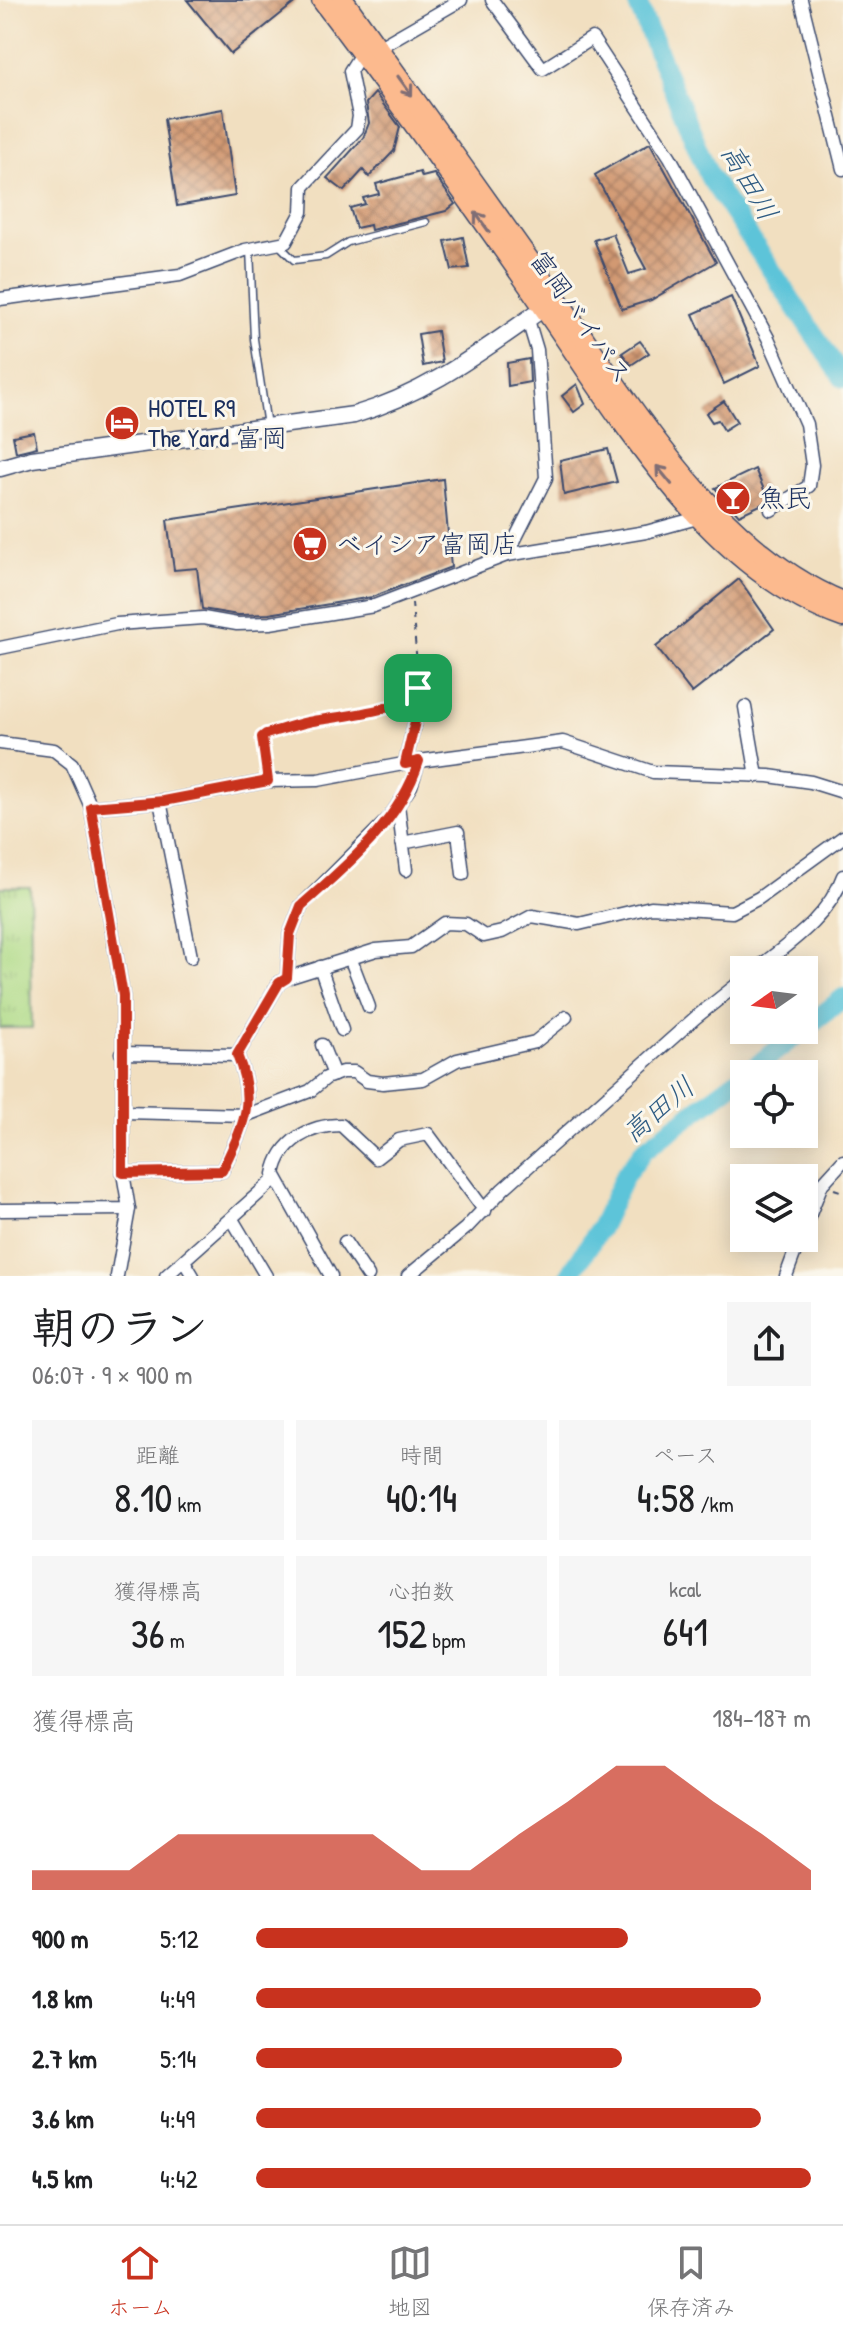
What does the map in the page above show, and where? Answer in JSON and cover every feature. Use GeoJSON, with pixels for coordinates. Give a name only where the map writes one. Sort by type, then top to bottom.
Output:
{"type":"FeatureCollection","features":[{"type":"Feature","properties":{"kind":"highway","name":"富岡バイパス"},"geometry":{"type":"LineString","coordinates":[[322,0],[370,52]]}},
{"type":"Feature","properties":{"kind":"highway","name":"富岡バイパス"},"geometry":{"type":"LineString","coordinates":[[343,0],[370,52],[620,420],[701,517],[785,588],[839,608]]}},
{"type":"Feature","properties":{"kind":"highway","name":"富岡バイパス"},"geometry":{"type":"LineString","coordinates":[[543,309],[631,405],[713,508],[743,537],[839,608]]}},
{"type":"Feature","properties":{"kind":"street"},"geometry":{"type":"LineString","coordinates":[[0,299],[180,275],[250,249],[278,244],[290,237],[302,212],[303,187],[357,129],[359,116],[350,71],[370,52],[461,0]]}},
{"type":"Feature","properties":{"kind":"street"},"geometry":{"type":"LineString","coordinates":[[492,0],[543,69],[592,38],[670,157],[768,338],[806,424],[812,465],[809,486],[771,510]]}},
{"type":"Feature","properties":{"kind":"street"},"geometry":{"type":"LineString","coordinates":[[801,0],[843,169]]}},
{"type":"Feature","properties":{"kind":"street"},"geometry":{"type":"LineString","coordinates":[[0,468],[32,459],[354,415],[385,406],[466,365],[543,309]]}},
{"type":"Feature","properties":{"kind":"street"},"geometry":{"type":"LineString","coordinates":[[507,555],[546,478],[537,350],[543,309]]}},
{"type":"Feature","properties":{"kind":"street"},"geometry":{"type":"LineString","coordinates":[[0,648],[117,624],[203,618],[237,624],[289,621],[374,606],[507,555],[646,532],[701,517]]}},
{"type":"Feature","properties":{"kind":"street"},"geometry":{"type":"LineString","coordinates":[[405,764],[420,700],[418,688]]}},
{"type":"Feature","properties":{"kind":"street"},"geometry":{"type":"LineString","coordinates":[[745,707],[757,776]]}},
{"type":"Feature","properties":{"kind":"street"},"geometry":{"type":"LineString","coordinates":[[91,807],[160,801],[268,781],[318,780],[419,761],[563,742],[653,772],[757,776],[811,782],[843,792]]}},
{"type":"Feature","properties":{"kind":"street"},"geometry":{"type":"LineString","coordinates":[[0,743],[54,750],[72,764],[91,807],[123,996],[123,1173],[129,1209],[117,1276]]}},
{"type":"Feature","properties":{"kind":"street"},"geometry":{"type":"LineString","coordinates":[[287,978],[290,934],[301,906],[369,842],[411,786],[419,761]]}},
{"type":"Feature","properties":{"kind":"street"},"geometry":{"type":"LineString","coordinates":[[160,801],[191,957]]}},
{"type":"Feature","properties":{"kind":"street"},"geometry":{"type":"LineString","coordinates":[[398,805],[406,870]]}},
{"type":"Feature","properties":{"kind":"street"},"geometry":{"type":"LineString","coordinates":[[402,843],[458,832],[463,874]]}},
{"type":"Feature","properties":{"kind":"street"},"geometry":{"type":"LineString","coordinates":[[237,1055],[279,983],[287,978],[376,950],[411,947],[445,923],[466,924],[484,936],[502,932],[532,916],[579,924],[651,907],[732,912],[759,898],[843,837]]}},
{"type":"Feature","properties":{"kind":"street"},"geometry":{"type":"LineString","coordinates":[[771,956],[820,914],[838,890],[843,876]]}},
{"type":"Feature","properties":{"kind":"street"},"geometry":{"type":"LineString","coordinates":[[351,960],[369,1007]]}},
{"type":"Feature","properties":{"kind":"street"},"geometry":{"type":"LineString","coordinates":[[320,967],[342,1030]]}},
{"type":"Feature","properties":{"kind":"street"},"geometry":{"type":"LineString","coordinates":[[408,1276],[730,991]]}},
{"type":"Feature","properties":{"kind":"street"},"geometry":{"type":"LineString","coordinates":[[123,1112],[247,1115],[310,1091],[334,1075],[354,1072],[367,1081],[400,1084],[423,1079],[457,1060],[535,1042],[566,1017]]}},
{"type":"Feature","properties":{"kind":"street"},"geometry":{"type":"LineString","coordinates":[[322,1045],[334,1075]]}},
{"type":"Feature","properties":{"kind":"street"},"geometry":{"type":"LineString","coordinates":[[121,1053],[237,1055]]}},
{"type":"Feature","properties":{"kind":"street"},"geometry":{"type":"LineString","coordinates":[[123,1173],[222,1171],[247,1115],[247,1079],[237,1055]]}},
{"type":"Feature","properties":{"kind":"street"},"geometry":{"type":"LineString","coordinates":[[331,1276],[275,1179],[275,1169],[282,1153],[301,1135],[318,1127],[341,1125],[376,1158],[399,1140],[428,1134],[485,1211]]}},
{"type":"Feature","properties":{"kind":"street"},"geometry":{"type":"LineString","coordinates":[[818,1194],[822,1184],[843,1161]]}},
{"type":"Feature","properties":{"kind":"street"},"geometry":{"type":"LineString","coordinates":[[166,1276],[275,1179]]}},
{"type":"Feature","properties":{"kind":"street"},"geometry":{"type":"LineString","coordinates":[[0,1210],[129,1209]]}},
{"type":"Feature","properties":{"kind":"street"},"geometry":{"type":"LineString","coordinates":[[232,1219],[266,1276]]}},
{"type":"Feature","properties":{"kind":"street"},"geometry":{"type":"LineString","coordinates":[[345,1242],[368,1276]]}},
{"type":"Feature","properties":{"kind":"street"},"geometry":{"type":"LineString","coordinates":[[786,1276],[795,1252]]}},
{"type":"Feature","properties":{"kind":"street"},"geometry":{"type":"LineString","coordinates":[[184,1261],[193,1276]]}},
{"type":"Feature","properties":{"kind":"lane"},"geometry":{"type":"LineString","coordinates":[[278,244],[294,260],[326,256],[348,242],[426,222]]}},
{"type":"Feature","properties":{"kind":"lane"},"geometry":{"type":"LineString","coordinates":[[250,249],[254,339],[267,426]]}},
{"type":"Feature","properties":{"kind":"path"},"geometry":{"type":"LineString","coordinates":[[268,781],[262,737],[266,734],[305,722],[390,707],[411,699],[418,688],[411,593]]}},
{"type":"Feature","properties":{"kind":"green space"},"geometry":{"type":"Polygon","coordinates":[[[0,887],[30,887],[32,1028],[0,1028],[0,887]]]}},
{"type":"Feature","properties":{"kind":"building"},"geometry":{"type":"Polygon","coordinates":[[[187,0],[298,0],[231,54],[187,0]]]}},
{"type":"Feature","properties":{"kind":"building"},"geometry":{"type":"Polygon","coordinates":[[[375,93],[400,127],[394,151],[369,177],[363,170],[344,191],[327,178],[363,138],[369,123],[366,103],[375,93]]]}},
{"type":"Feature","properties":{"kind":"building"},"geometry":{"type":"Polygon","coordinates":[[[223,109],[235,196],[177,206],[164,119],[223,109]]]}},
{"type":"Feature","properties":{"kind":"building"},"geometry":{"type":"Polygon","coordinates":[[[650,143],[716,262],[651,300],[622,309],[594,240],[613,234],[629,274],[646,269],[595,175],[650,143]]]}},
{"type":"Feature","properties":{"kind":"building"},"geometry":{"type":"Polygon","coordinates":[[[420,172],[422,177],[434,174],[455,204],[446,211],[371,230],[370,225],[356,228],[350,208],[365,204],[363,198],[379,194],[376,184],[420,172]]]}},
{"type":"Feature","properties":{"kind":"building"},"geometry":{"type":"Polygon","coordinates":[[[463,237],[469,268],[452,270],[445,241],[463,237]]]}},
{"type":"Feature","properties":{"kind":"building"},"geometry":{"type":"Polygon","coordinates":[[[731,297],[760,366],[724,384],[693,314],[731,297]]]}},
{"type":"Feature","properties":{"kind":"building"},"geometry":{"type":"Polygon","coordinates":[[[437,331],[442,362],[423,366],[418,334],[437,331]]]}},
{"type":"Feature","properties":{"kind":"building"},"geometry":{"type":"Polygon","coordinates":[[[640,341],[649,353],[631,365],[622,353],[640,341]]]}},
{"type":"Feature","properties":{"kind":"building"},"geometry":{"type":"Polygon","coordinates":[[[529,359],[530,382],[508,386],[507,363],[529,359]]]}},
{"type":"Feature","properties":{"kind":"building"},"geometry":{"type":"Polygon","coordinates":[[[577,384],[585,404],[574,412],[562,396],[577,384]]]}},
{"type":"Feature","properties":{"kind":"building"},"geometry":{"type":"Polygon","coordinates":[[[724,401],[737,422],[724,430],[718,420],[712,422],[706,413],[724,401]]]}},
{"type":"Feature","properties":{"kind":"building"},"geometry":{"type":"Polygon","coordinates":[[[34,432],[37,447],[16,452],[13,436],[34,432]]]}},
{"type":"Feature","properties":{"kind":"building"},"geometry":{"type":"Polygon","coordinates":[[[608,449],[617,482],[564,495],[560,460],[608,449]]]}},
{"type":"Feature","properties":{"kind":"building"},"geometry":{"type":"Polygon","coordinates":[[[755,469],[769,501],[739,515],[715,488],[755,469]]]}},
{"type":"Feature","properties":{"kind":"building","name":"ベイシア富岡店"},"geometry":{"type":"Polygon","coordinates":[[[443,479],[451,567],[372,597],[269,614],[238,615],[202,609],[197,568],[174,570],[167,520],[443,479]]]}},
{"type":"Feature","properties":{"kind":"building"},"geometry":{"type":"Polygon","coordinates":[[[739,579],[774,629],[692,693],[656,647],[739,579]]]}},
{"type":"Feature","properties":{"kind":"waterway","name":"高田川"},"geometry":{"type":"LineString","coordinates":[[636,0],[710,178],[843,378]]}},
{"type":"Feature","properties":{"kind":"waterway","name":"高田川"},"geometry":{"type":"LineString","coordinates":[[818,1018],[843,998]]}},
{"type":"Feature","properties":{"kind":"waterway","name":"高田川"},"geometry":{"type":"LineString","coordinates":[[764,1060],[785,1044]]}},
{"type":"Feature","properties":{"kind":"waterway","name":"高田川"},"geometry":{"type":"LineString","coordinates":[[569,1276],[600,1228],[625,1175],[644,1150],[730,1086]]}},
{"type":"Feature","properties":{"kind":"place","name":"HOTEL R9 The Yard 富岡"},"geometry":{"type":"Point","coordinates":[122,423]}},
{"type":"Feature","properties":{"kind":"place","name":"魚民"},"geometry":{"type":"Point","coordinates":[733,498]}},
{"type":"Feature","properties":{"kind":"place","name":"ベイシア富岡店"},"geometry":{"type":"Point","coordinates":[310,544]}},
{"type":"Feature","properties":{"kind":"route"},"geometry":{"type":"LineString","coordinates":[[418,688],[420,700],[405,764],[419,761],[411,786],[369,842],[301,906],[294,919],[287,978],[279,983],[237,1055],[247,1079],[247,1115],[222,1171],[123,1173],[123,996],[91,807],[164,801],[268,781],[262,737],[266,734],[305,722],[390,707],[411,699],[418,693],[418,688]]}}]}
